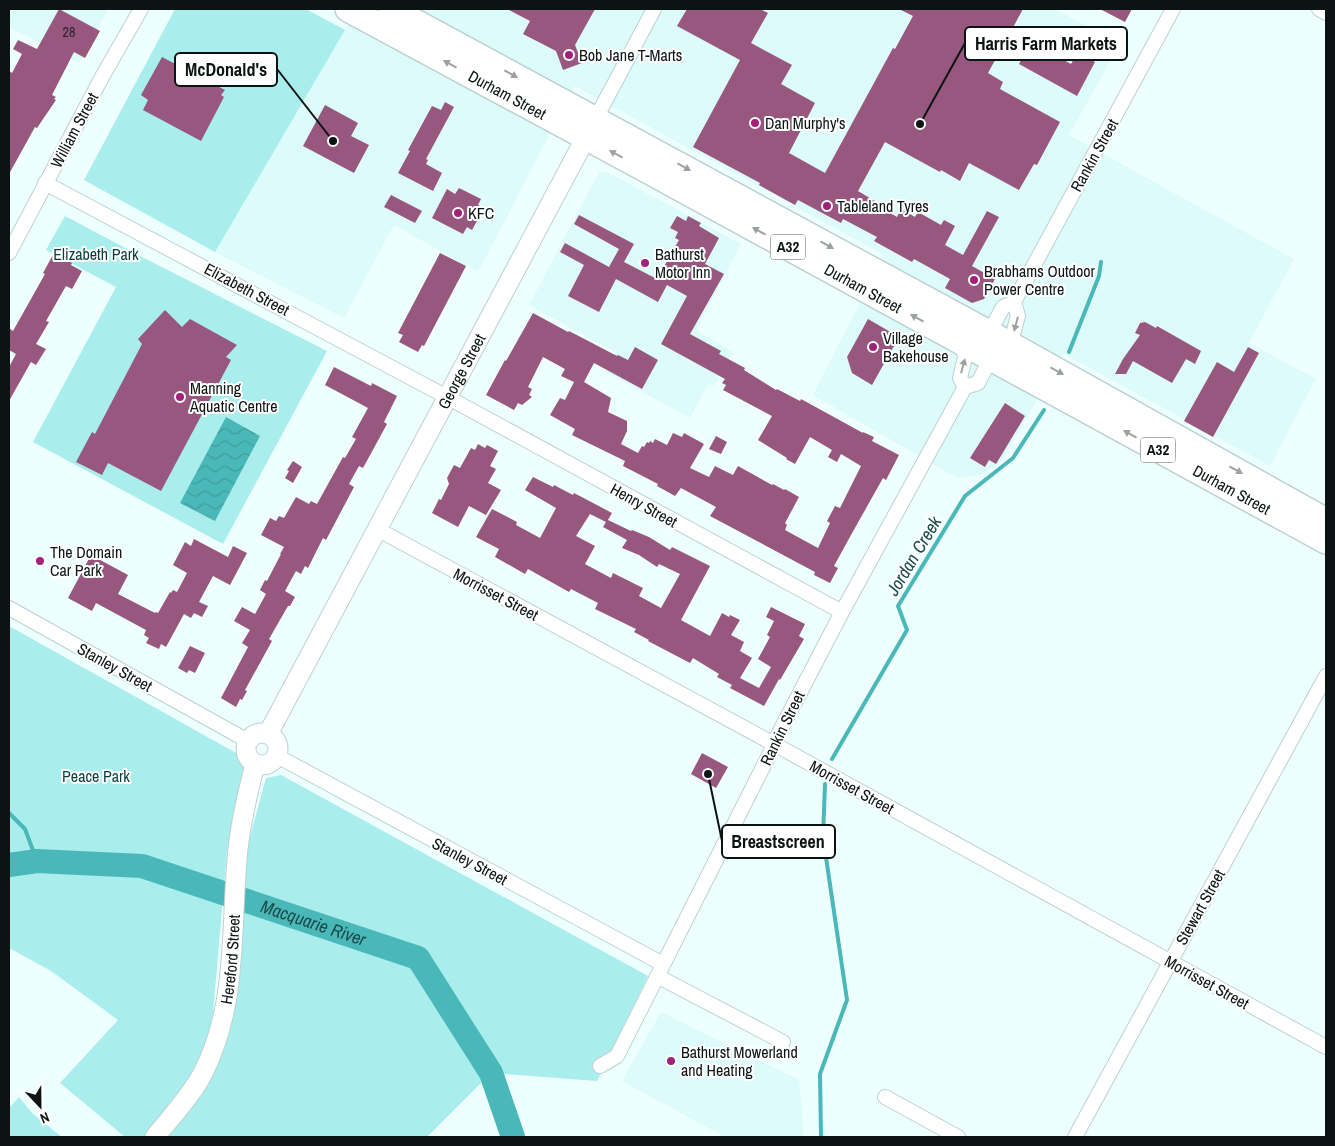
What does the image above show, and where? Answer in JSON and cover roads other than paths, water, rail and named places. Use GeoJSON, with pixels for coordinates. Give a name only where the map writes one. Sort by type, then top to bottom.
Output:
{"type":"FeatureCollection","features":[{"type":"Feature","properties":{"kind":"highway","name":"Durham Street"},"geometry":{"type":"LineString","coordinates":[[348,9],[590,129],[989,333],[1326,520]]}},
{"type":"Feature","properties":{"kind":"highway","name":"Durham Street"},"geometry":{"type":"LineString","coordinates":[[391,9],[590,129],[963,343],[1326,541]]}},
{"type":"Feature","properties":{"kind":"main road","name":"George Street"},"geometry":{"type":"LineString","coordinates":[[268,734],[590,129]]}},
{"type":"Feature","properties":{"kind":"main road"},"geometry":{"type":"LineString","coordinates":[[259,733],[273,736],[276,740],[277,756],[265,765],[255,764],[248,756],[246,746],[248,741],[254,734],[259,733]]}},
{"type":"Feature","properties":{"kind":"main road","name":"Hereford Street"},"geometry":{"type":"LineString","coordinates":[[155,1137],[202,1075],[218,1036],[226,1006],[230,978],[236,876],[242,820],[255,764]]}},
{"type":"Feature","properties":{"kind":"street","name":"William Street"},"geometry":{"type":"LineString","coordinates":[[9,253],[102,77],[141,9]]}},
{"type":"Feature","properties":{"kind":"street","name":"George Street"},"geometry":{"type":"LineString","coordinates":[[590,129],[654,9]]}},
{"type":"Feature","properties":{"kind":"street","name":"Rankin Street"},"geometry":{"type":"LineString","coordinates":[[600,1066],[617,1056],[779,733],[842,612],[965,387],[978,383],[990,358],[989,333],[1003,307],[1014,302],[1173,9]]}},
{"type":"Feature","properties":{"kind":"street"},"geometry":{"type":"LineString","coordinates":[[1319,9],[1326,13]]}},
{"type":"Feature","properties":{"kind":"street","name":"Elizabeth Street"},"geometry":{"type":"LineString","coordinates":[[45,183],[447,397]]}},
{"type":"Feature","properties":{"kind":"street"},"geometry":{"type":"LineString","coordinates":[[1014,302],[1018,316],[1013,334],[1014,347]]}},
{"type":"Feature","properties":{"kind":"street"},"geometry":{"type":"LineString","coordinates":[[963,343],[965,357],[960,378],[965,387]]}},
{"type":"Feature","properties":{"kind":"street","name":"Henry Street"},"geometry":{"type":"LineString","coordinates":[[447,397],[842,612]]}},
{"type":"Feature","properties":{"kind":"street","name":"Morrisset Street"},"geometry":{"type":"LineString","coordinates":[[377,529],[1326,1047]]}},
{"type":"Feature","properties":{"kind":"street","name":"Stanley Street"},"geometry":{"type":"LineString","coordinates":[[9,608],[248,741]]}},
{"type":"Feature","properties":{"kind":"street","name":"Stewart Street"},"geometry":{"type":"LineString","coordinates":[[1075,1137],[1326,676]]}},
{"type":"Feature","properties":{"kind":"street","name":"Stanley Street"},"geometry":{"type":"LineString","coordinates":[[277,756],[660,970],[783,1042]]}},
{"type":"Feature","properties":{"kind":"street"},"geometry":{"type":"LineString","coordinates":[[885,1097],[958,1137]]}},
{"type":"Feature","properties":{"kind":"water"},"geometry":{"type":"Polygon","coordinates":[[[226,417],[260,436],[215,521],[180,503],[226,417]]]}},
{"type":"Feature","properties":{"kind":"waterway","name":"Jordan Creek"},"geometry":{"type":"LineString","coordinates":[[1069,352],[1099,276],[1101,262]]}},
{"type":"Feature","properties":{"kind":"waterway","name":"Jordan Creek"},"geometry":{"type":"LineString","coordinates":[[832,759],[907,630],[898,606],[965,496],[1013,458],[1044,410]]}},
{"type":"Feature","properties":{"kind":"waterway","name":"Jordan Creek"},"geometry":{"type":"LineString","coordinates":[[821,1137],[820,1074],[847,1000],[823,837],[825,784]]}},
{"type":"Feature","properties":{"kind":"waterway"},"geometry":{"type":"LineString","coordinates":[[9,813],[25,829],[37,861]]}},
{"type":"Feature","properties":{"kind":"waterway","name":"Macquarie River"},"geometry":{"type":"LineString","coordinates":[[9,865],[37,861],[142,866],[418,958],[491,1073],[513,1137]]}},
{"type":"Feature","properties":{"kind":"place","name":"Bob Jane T-Marts"},"geometry":{"type":"Point","coordinates":[569,55]}},
{"type":"Feature","properties":{"kind":"place","name":"Dan Murphy's"},"geometry":{"type":"Point","coordinates":[755,123]}},
{"type":"Feature","properties":{"kind":"place","name":"Harris Farm Markets"},"geometry":{"type":"Point","coordinates":[920,124]}},
{"type":"Feature","properties":{"kind":"place","name":"McDonald's"},"geometry":{"type":"Point","coordinates":[333,141]}},
{"type":"Feature","properties":{"kind":"place","name":"Tableland Tyres"},"geometry":{"type":"Point","coordinates":[827,206]}},
{"type":"Feature","properties":{"kind":"place","name":"KFC"},"geometry":{"type":"Point","coordinates":[458,213]}},
{"type":"Feature","properties":{"kind":"place","name":"Bathurst Motor Inn"},"geometry":{"type":"Point","coordinates":[645,263]}},
{"type":"Feature","properties":{"kind":"place","name":"Brabhams Outdoor Power Centre"},"geometry":{"type":"Point","coordinates":[974,280]}},
{"type":"Feature","properties":{"kind":"place","name":"Village Bakehouse"},"geometry":{"type":"Point","coordinates":[873,347]}},
{"type":"Feature","properties":{"kind":"place","name":"Manning Aquatic Centre"},"geometry":{"type":"Point","coordinates":[180,397]}},
{"type":"Feature","properties":{"kind":"place","name":"The Domain Car Park"},"geometry":{"type":"Point","coordinates":[40,561]}},
{"type":"Feature","properties":{"kind":"place","name":"Breastscreen"},"geometry":{"type":"Point","coordinates":[708,774]}},
{"type":"Feature","properties":{"kind":"place","name":"Bathurst Mowerland and Heating"},"geometry":{"type":"Point","coordinates":[671,1061]}},
{"type":"Feature","properties":{"kind":"park label","name":"Elizabeth Park"},"geometry":{"type":"Point","coordinates":[96,254]}},
{"type":"Feature","properties":{"kind":"park label","name":"Peace Park"},"geometry":{"type":"Point","coordinates":[96,776]}}]}
